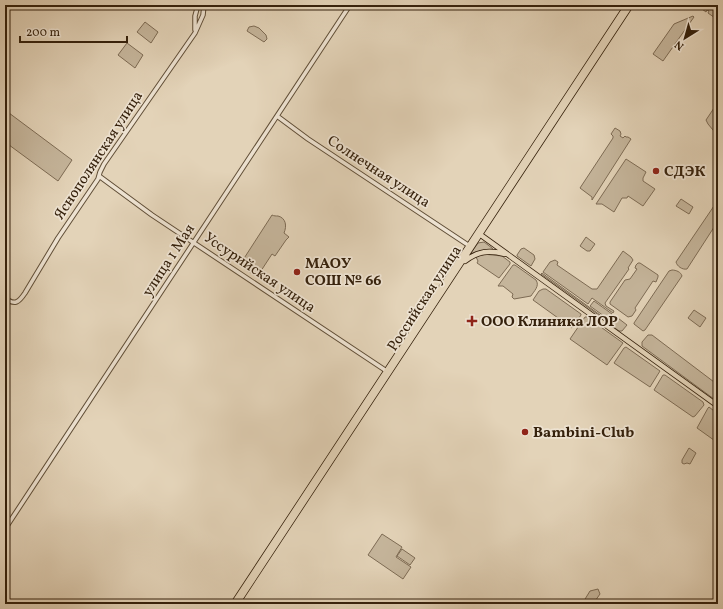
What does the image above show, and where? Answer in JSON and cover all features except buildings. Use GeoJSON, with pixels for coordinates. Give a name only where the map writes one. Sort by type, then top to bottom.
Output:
{"type":"FeatureCollection","features":[{"type":"Feature","properties":{"kind":"main road","name":"Российская улица"},"geometry":{"type":"LineString","coordinates":[[233,604],[461,264],[479,233],[626,5]]}},
{"type":"Feature","properties":{"kind":"main road","name":"Российская улица"},"geometry":{"type":"LineString","coordinates":[[237,604],[388,372],[468,245],[479,233],[631,5]]}},
{"type":"Feature","properties":{"kind":"main road"},"geometry":{"type":"LineString","coordinates":[[479,233],[718,406]]}},
{"type":"Feature","properties":{"kind":"main road"},"geometry":{"type":"LineString","coordinates":[[461,264],[481,252],[498,252],[509,255]]}},
{"type":"Feature","properties":{"kind":"street"},"geometry":{"type":"LineString","coordinates":[[195,33],[195,16],[198,5]]}},
{"type":"Feature","properties":{"kind":"street","name":"Яснополянская улица"},"geometry":{"type":"LineString","coordinates":[[5,298],[12,303],[17,302],[25,293],[58,238],[98,179],[102,168],[195,33],[204,5]]}},
{"type":"Feature","properties":{"kind":"street","name":"улица 1 Мая"},"geometry":{"type":"LineString","coordinates":[[5,528],[350,5]]}},
{"type":"Feature","properties":{"kind":"street","name":"Солнечная улица"},"geometry":{"type":"LineString","coordinates":[[277,116],[308,139],[468,245]]}},
{"type":"Feature","properties":{"kind":"street","name":"Уссурийская улица"},"geometry":{"type":"LineString","coordinates":[[99,176],[152,215],[388,372]]}},
{"type":"Feature","properties":{"kind":"shaded area"},"geometry":{"type":"Polygon","coordinates":[[[710,5],[718,5],[718,20],[708,13],[709,11],[707,10],[706,12],[702,9],[710,5]]]}},
{"type":"Feature","properties":{"kind":"shaded area"},"geometry":{"type":"Polygon","coordinates":[[[693,16],[694,17],[663,61],[653,54],[674,24],[693,16]]]}},
{"type":"Feature","properties":{"kind":"shaded area"},"geometry":{"type":"Polygon","coordinates":[[[145,22],[158,32],[151,43],[137,32],[145,22]]]}},
{"type":"Feature","properties":{"kind":"shaded area"},"geometry":{"type":"Polygon","coordinates":[[[254,26],[259,28],[266,35],[267,39],[264,42],[247,31],[249,27],[254,26]]]}},
{"type":"Feature","properties":{"kind":"shaded area"},"geometry":{"type":"Polygon","coordinates":[[[127,43],[143,55],[135,68],[118,55],[127,43]]]}},
{"type":"Feature","properties":{"kind":"shaded area"},"geometry":{"type":"Polygon","coordinates":[[[714,108],[714,114],[718,117],[718,136],[706,120],[714,108]]]}},
{"type":"Feature","properties":{"kind":"shaded area"},"geometry":{"type":"Polygon","coordinates":[[[5,110],[72,160],[58,181],[5,142],[5,110]]]}},
{"type":"Feature","properties":{"kind":"shaded area"},"geometry":{"type":"Polygon","coordinates":[[[615,128],[620,131],[620,136],[623,138],[625,136],[631,139],[592,200],[592,197],[580,188],[613,138],[611,134],[615,128]]]}},
{"type":"Feature","properties":{"kind":"shaded area"},"geometry":{"type":"Polygon","coordinates":[[[626,159],[646,172],[643,181],[655,189],[643,206],[628,196],[627,198],[622,198],[614,212],[602,204],[596,204],[626,159]]]}},
{"type":"Feature","properties":{"kind":"shaded area"},"geometry":{"type":"Polygon","coordinates":[[[681,199],[693,207],[689,214],[676,206],[681,199]]]}},
{"type":"Feature","properties":{"kind":"shaded area"},"geometry":{"type":"Polygon","coordinates":[[[718,200],[718,221],[687,269],[682,268],[676,262],[718,200]]]}},
{"type":"Feature","properties":{"kind":"shaded area"},"geometry":{"type":"Polygon","coordinates":[[[272,215],[281,217],[284,220],[286,225],[284,233],[289,237],[275,256],[272,254],[257,277],[242,267],[241,263],[272,215]]]}},
{"type":"Feature","properties":{"kind":"shaded area"},"geometry":{"type":"Polygon","coordinates":[[[586,237],[595,244],[590,251],[587,251],[580,246],[586,237]]]}},
{"type":"Feature","properties":{"kind":"shaded area"},"geometry":{"type":"Polygon","coordinates":[[[484,242],[493,249],[470,254],[478,243],[484,242]]]}},
{"type":"Feature","properties":{"kind":"shaded area"},"geometry":{"type":"Polygon","coordinates":[[[524,248],[534,255],[535,259],[531,266],[517,256],[521,249],[524,248]]]}},
{"type":"Feature","properties":{"kind":"shaded area"},"geometry":{"type":"Polygon","coordinates":[[[623,251],[633,260],[628,268],[629,269],[605,303],[606,306],[614,311],[613,313],[592,298],[588,304],[543,272],[550,262],[555,260],[558,262],[557,265],[592,289],[597,289],[623,251]]]}},
{"type":"Feature","properties":{"kind":"shaded area"},"geometry":{"type":"Polygon","coordinates":[[[483,254],[502,256],[510,262],[499,278],[477,263],[478,261],[476,257],[483,254]]]}},
{"type":"Feature","properties":{"kind":"shaded area"},"geometry":{"type":"Polygon","coordinates":[[[638,263],[658,275],[658,277],[656,282],[653,281],[635,308],[636,310],[632,316],[628,317],[610,304],[610,302],[625,280],[630,279],[637,269],[635,268],[638,263]]]}},
{"type":"Feature","properties":{"kind":"shaded area"},"geometry":{"type":"Polygon","coordinates":[[[513,265],[536,280],[537,286],[531,296],[514,299],[512,297],[513,294],[503,286],[498,286],[513,265]]]}},
{"type":"Feature","properties":{"kind":"shaded area"},"geometry":{"type":"Polygon","coordinates":[[[672,270],[681,273],[682,276],[643,331],[634,323],[669,271],[672,270]]]}},
{"type":"Feature","properties":{"kind":"shaded area"},"geometry":{"type":"Polygon","coordinates":[[[542,273],[607,320],[607,321],[541,274],[542,273]]]}},
{"type":"Feature","properties":{"kind":"shaded area"},"geometry":{"type":"Polygon","coordinates":[[[546,289],[581,314],[572,328],[533,300],[539,291],[546,289]]]}},
{"type":"Feature","properties":{"kind":"shaded area"},"geometry":{"type":"Polygon","coordinates":[[[594,301],[612,314],[608,319],[590,306],[594,301]]]}},
{"type":"Feature","properties":{"kind":"shaded area"},"geometry":{"type":"Polygon","coordinates":[[[694,310],[706,318],[700,327],[688,318],[694,310]]]}},
{"type":"Feature","properties":{"kind":"shaded area"},"geometry":{"type":"Polygon","coordinates":[[[614,315],[627,325],[622,331],[619,331],[608,323],[614,315]]]}},
{"type":"Feature","properties":{"kind":"shaded area"},"geometry":{"type":"Polygon","coordinates":[[[585,317],[623,343],[607,365],[570,339],[585,317]]]}},
{"type":"Feature","properties":{"kind":"shaded area"},"geometry":{"type":"Polygon","coordinates":[[[648,335],[652,335],[718,385],[718,402],[642,346],[642,342],[648,335]]]}},
{"type":"Feature","properties":{"kind":"shaded area"},"geometry":{"type":"Polygon","coordinates":[[[626,347],[660,371],[650,387],[614,363],[626,347]]]}},
{"type":"Feature","properties":{"kind":"shaded area"},"geometry":{"type":"Polygon","coordinates":[[[663,375],[703,402],[704,405],[695,416],[693,417],[654,390],[663,375]]]}},
{"type":"Feature","properties":{"kind":"shaded area"},"geometry":{"type":"Polygon","coordinates":[[[709,407],[718,414],[718,443],[697,428],[709,407]]]}},
{"type":"Feature","properties":{"kind":"shaded area"},"geometry":{"type":"Polygon","coordinates":[[[689,448],[696,453],[690,464],[684,464],[682,463],[682,460],[689,448]]]}},
{"type":"Feature","properties":{"kind":"shaded area"},"geometry":{"type":"Polygon","coordinates":[[[382,534],[402,547],[396,557],[411,567],[403,579],[368,555],[382,534]]]}},
{"type":"Feature","properties":{"kind":"shaded area"},"geometry":{"type":"Polygon","coordinates":[[[402,549],[415,558],[410,565],[397,556],[402,549]]]}},
{"type":"Feature","properties":{"kind":"shaded area"},"geometry":{"type":"Polygon","coordinates":[[[598,589],[600,594],[593,604],[582,604],[590,591],[598,589]]]}},
{"type":"Feature","properties":{"kind":"place","name":"СДЭК"},"geometry":{"type":"Point","coordinates":[656,171]}},
{"type":"Feature","properties":{"kind":"place","name":"МАОУ СОШ № 66"},"geometry":{"type":"Point","coordinates":[297,272]}},
{"type":"Feature","properties":{"kind":"place","name":"ООО Клиника ЛОР"},"geometry":{"type":"Point","coordinates":[472,321]}},
{"type":"Feature","properties":{"kind":"place","name":"Bambini-Club"},"geometry":{"type":"Point","coordinates":[525,432]}}]}
